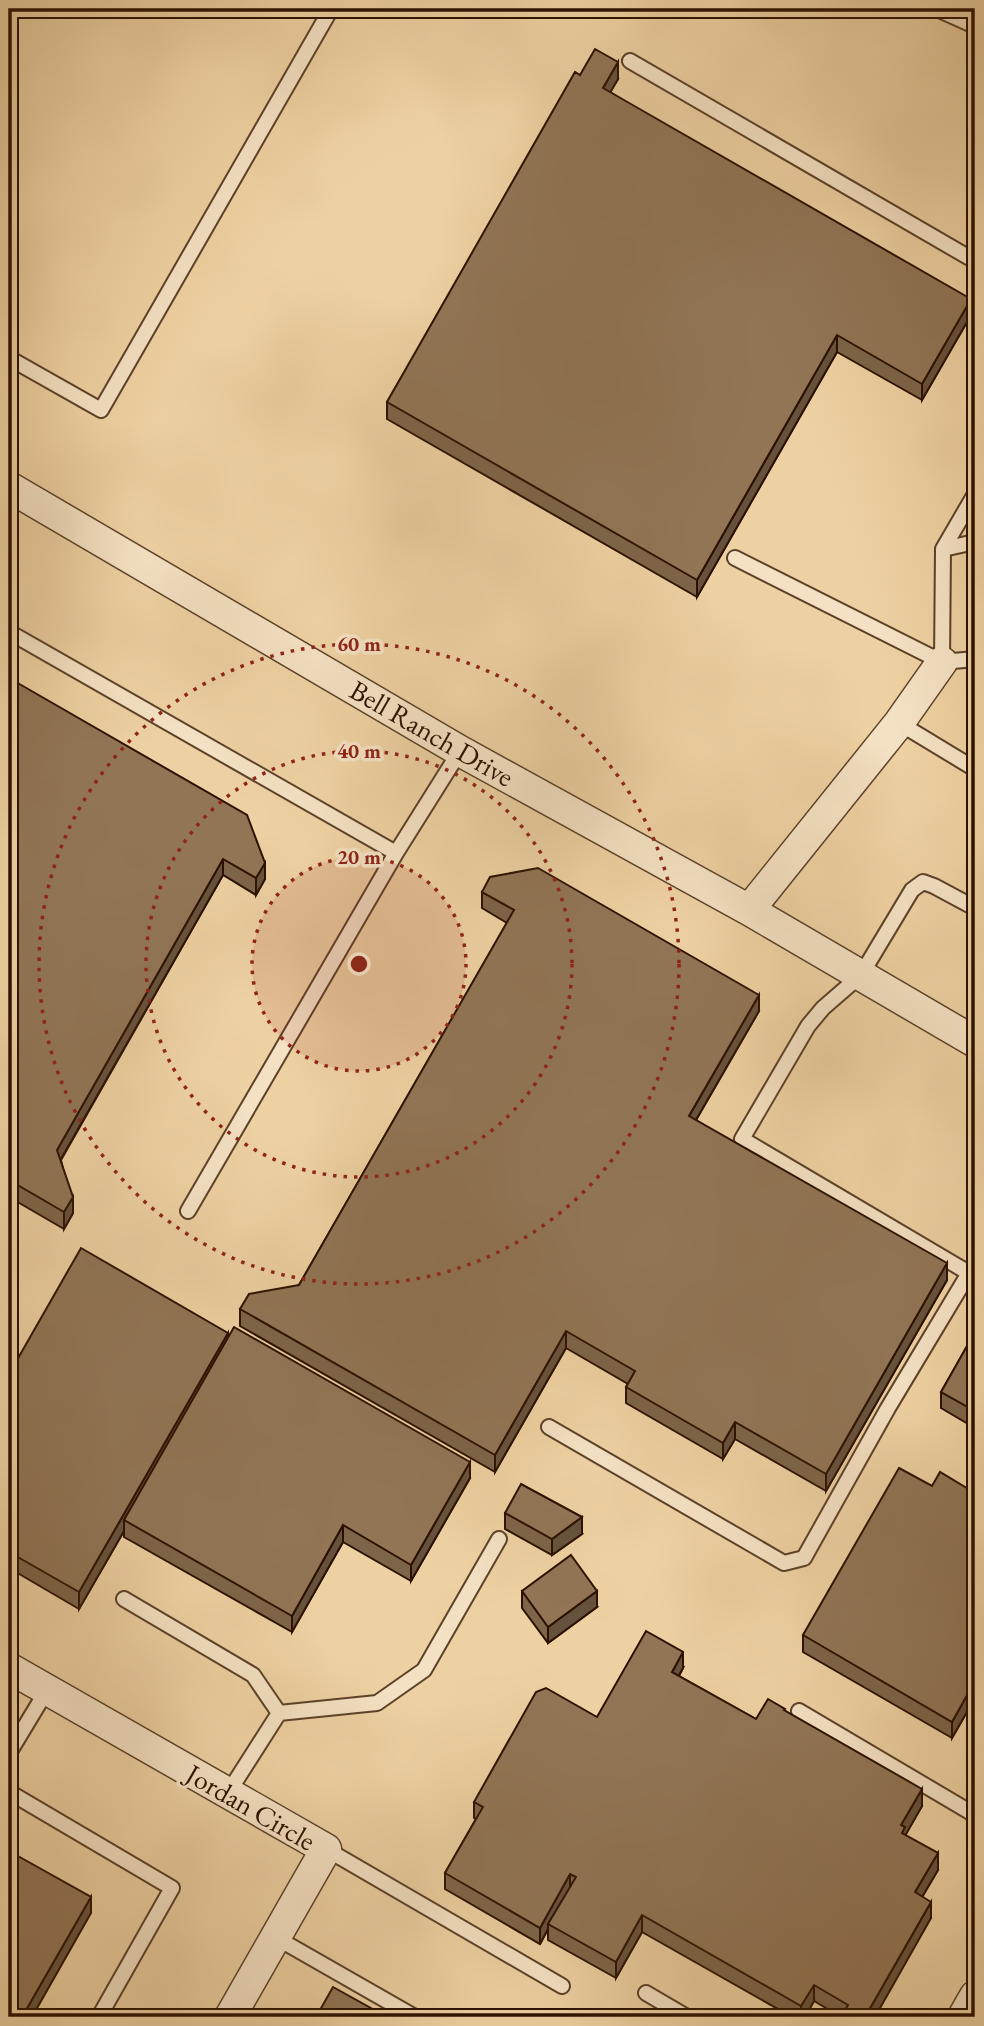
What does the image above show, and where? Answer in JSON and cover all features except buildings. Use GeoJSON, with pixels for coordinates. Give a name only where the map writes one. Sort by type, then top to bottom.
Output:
{"type":"FeatureCollection","features":[{"type":"Feature","properties":{"kind":"street","name":"Bell Ranch Drive"},"geometry":{"type":"LineString","coordinates":[[9,487],[460,751],[749,911],[975,1042]]}},
{"type":"Feature","properties":{"kind":"street"},"geometry":{"type":"LineString","coordinates":[[749,911],[899,723],[942,662]]}},
{"type":"Feature","properties":{"kind":"street","name":"Jordan Circle"},"geometry":{"type":"LineString","coordinates":[[9,1668],[326,1849],[230,2017]]}},
{"type":"Feature","properties":{"kind":"street"},"geometry":{"type":"LineString","coordinates":[[963,2017],[975,1996]]}},
{"type":"Feature","properties":{"kind":"lane"},"geometry":{"type":"LineString","coordinates":[[9,358],[101,410],[331,9]]}},
{"type":"Feature","properties":{"kind":"lane"},"geometry":{"type":"LineString","coordinates":[[937,9],[975,26]]}},
{"type":"Feature","properties":{"kind":"lane"},"geometry":{"type":"LineString","coordinates":[[630,61],[975,261]]}},
{"type":"Feature","properties":{"kind":"lane"},"geometry":{"type":"LineString","coordinates":[[942,662],[943,549],[975,494]]}},
{"type":"Feature","properties":{"kind":"lane"},"geometry":{"type":"LineString","coordinates":[[943,549],[975,542]]}},
{"type":"Feature","properties":{"kind":"lane"},"geometry":{"type":"LineString","coordinates":[[735,558],[942,662],[975,659]]}},
{"type":"Feature","properties":{"kind":"lane"},"geometry":{"type":"LineString","coordinates":[[9,632],[396,853]]}},
{"type":"Feature","properties":{"kind":"lane"},"geometry":{"type":"LineString","coordinates":[[899,723],[975,769]]}},
{"type":"Feature","properties":{"kind":"lane"},"geometry":{"type":"LineString","coordinates":[[188,1211],[396,853],[460,751]]}},
{"type":"Feature","properties":{"kind":"lane"},"geometry":{"type":"LineString","coordinates":[[549,1427],[785,1563],[804,1558],[888,1408],[972,1268],[742,1139],[808,1026],[823,1008],[861,975],[912,890],[923,882],[975,908]]}},
{"type":"Feature","properties":{"kind":"lane"},"geometry":{"type":"LineString","coordinates":[[279,1713],[377,1703],[424,1670],[499,1539]]}},
{"type":"Feature","properties":{"kind":"lane"},"geometry":{"type":"LineString","coordinates":[[124,1599],[253,1675],[279,1713]]}},
{"type":"Feature","properties":{"kind":"lane"},"geometry":{"type":"LineString","coordinates":[[9,1753],[47,1690]]}},
{"type":"Feature","properties":{"kind":"lane"},"geometry":{"type":"LineString","coordinates":[[799,1712],[975,1815]]}},
{"type":"Feature","properties":{"kind":"lane"},"geometry":{"type":"LineString","coordinates":[[228,1793],[279,1713]]}},
{"type":"Feature","properties":{"kind":"lane"},"geometry":{"type":"LineString","coordinates":[[9,1792],[172,1888],[99,2017]]}},
{"type":"Feature","properties":{"kind":"lane"},"geometry":{"type":"LineString","coordinates":[[326,1849],[562,1986]]}},
{"type":"Feature","properties":{"kind":"lane"},"geometry":{"type":"LineString","coordinates":[[275,1937],[415,2017]]}},
{"type":"Feature","properties":{"kind":"lane"},"geometry":{"type":"LineString","coordinates":[[646,1993],[687,2017]]}}]}
